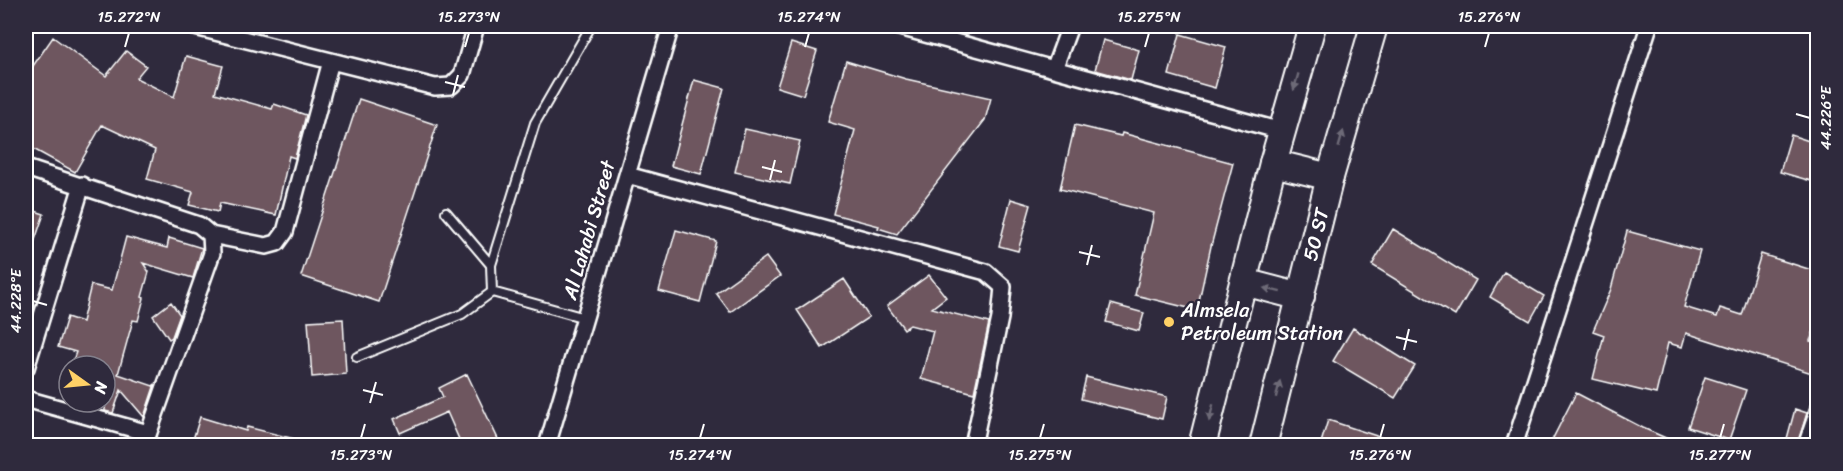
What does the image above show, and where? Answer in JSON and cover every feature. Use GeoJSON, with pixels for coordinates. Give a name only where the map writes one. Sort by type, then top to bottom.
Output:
{"type":"FeatureCollection","features":[{"type":"Feature","properties":{"kind":"main road"},"geometry":{"type":"LineString","coordinates":[[1202,446],[1281,131],[1312,26]]}},
{"type":"Feature","properties":{"kind":"main road","name":"50 ST"},"geometry":{"type":"LineString","coordinates":[[1263,446],[1330,177],[1374,26]]}},
{"type":"Feature","properties":{"kind":"main road"},"geometry":{"type":"LineString","coordinates":[[1273,163],[1330,177]]}},
{"type":"Feature","properties":{"kind":"main road"},"geometry":{"type":"LineString","coordinates":[[1244,282],[1301,297]]}},
{"type":"Feature","properties":{"kind":"street"},"geometry":{"type":"LineString","coordinates":[[191,26],[435,87],[451,86],[462,75],[476,26]]}},
{"type":"Feature","properties":{"kind":"street","name":"Al Lahabi Street"},"geometry":{"type":"LineString","coordinates":[[547,446],[671,26]]}},
{"type":"Feature","properties":{"kind":"street"},"geometry":{"type":"LineString","coordinates":[[896,26],[1281,131]]}},
{"type":"Feature","properties":{"kind":"street"},"geometry":{"type":"LineString","coordinates":[[1054,69],[1070,26]]}},
{"type":"Feature","properties":{"kind":"street"},"geometry":{"type":"LineString","coordinates":[[1514,446],[1649,26]]}},
{"type":"Feature","properties":{"kind":"street"},"geometry":{"type":"LineString","coordinates":[[26,168],[199,225],[211,235],[266,246],[276,243],[285,232],[331,61]]}},
{"type":"Feature","properties":{"kind":"street"},"geometry":{"type":"LineString","coordinates":[[627,175],[986,272],[1003,286],[1000,318],[973,446]]}},
{"type":"Feature","properties":{"kind":"street"},"geometry":{"type":"LineString","coordinates":[[26,368],[82,185]]}},
{"type":"Feature","properties":{"kind":"street"},"geometry":{"type":"LineString","coordinates":[[26,399],[146,439],[212,252],[211,235]]}},
{"type":"Feature","properties":{"kind":"street"},"geometry":{"type":"LineString","coordinates":[[1806,446],[1818,411]]}},
{"type":"Feature","properties":{"kind":"lane"},"geometry":{"type":"LineString","coordinates":[[492,292],[490,265],[535,123],[591,26]]}},
{"type":"Feature","properties":{"kind":"lane"},"geometry":{"type":"LineString","coordinates":[[446,212],[490,265]]}},
{"type":"Feature","properties":{"kind":"lane"},"geometry":{"type":"LineString","coordinates":[[492,292],[585,318]]}},
{"type":"Feature","properties":{"kind":"lane"},"geometry":{"type":"LineString","coordinates":[[357,357],[462,314],[492,292]]}},
{"type":"Feature","properties":{"kind":"building"},"geometry":{"type":"Polygon","coordinates":[[[1180,34],[1226,47],[1215,88],[1169,75],[1180,34]]]}},
{"type":"Feature","properties":{"kind":"building"},"geometry":{"type":"Polygon","coordinates":[[[53,37],[106,76],[126,51],[146,66],[136,78],[174,97],[186,56],[223,66],[215,93],[272,109],[274,104],[306,115],[295,158],[289,156],[276,215],[220,203],[218,212],[189,205],[193,192],[147,179],[155,150],[102,125],[75,172],[26,145],[26,76],[53,37]]]}},
{"type":"Feature","properties":{"kind":"building"},"geometry":{"type":"Polygon","coordinates":[[[1103,40],[1139,50],[1131,80],[1095,70],[1103,40]]]}},
{"type":"Feature","properties":{"kind":"building"},"geometry":{"type":"Polygon","coordinates":[[[791,43],[817,51],[803,95],[777,87],[791,43]]]}},
{"type":"Feature","properties":{"kind":"building"},"geometry":{"type":"Polygon","coordinates":[[[846,61],[906,79],[991,98],[985,120],[897,234],[878,228],[879,226],[833,214],[855,130],[828,122],[846,61]]]}},
{"type":"Feature","properties":{"kind":"building"},"geometry":{"type":"Polygon","coordinates":[[[694,80],[724,88],[701,174],[671,166],[694,80]]]}},
{"type":"Feature","properties":{"kind":"building"},"geometry":{"type":"Polygon","coordinates":[[[359,99],[437,125],[379,302],[301,276],[359,99]]]}},
{"type":"Feature","properties":{"kind":"building"},"geometry":{"type":"Polygon","coordinates":[[[1075,125],[1121,136],[1122,133],[1233,163],[1197,310],[1135,295],[1154,213],[1060,189],[1075,125]]]}},
{"type":"Feature","properties":{"kind":"building"},"geometry":{"type":"Polygon","coordinates":[[[745,129],[800,141],[790,184],[735,172],[745,129]]]}},
{"type":"Feature","properties":{"kind":"building"},"geometry":{"type":"Polygon","coordinates":[[[1791,135],[1818,144],[1818,183],[1780,172],[1791,135]]]}},
{"type":"Feature","properties":{"kind":"building"},"geometry":{"type":"Polygon","coordinates":[[[1011,199],[1031,205],[1018,251],[999,246],[1011,199]]]}},
{"type":"Feature","properties":{"kind":"building"},"geometry":{"type":"Polygon","coordinates":[[[26,208],[44,214],[28,260],[26,260],[26,208]]]}},
{"type":"Feature","properties":{"kind":"building"},"geometry":{"type":"Polygon","coordinates":[[[1393,229],[1476,280],[1455,316],[1372,265],[1393,229]]]}},
{"type":"Feature","properties":{"kind":"building"},"geometry":{"type":"Polygon","coordinates":[[[676,230],[716,241],[700,302],[659,291],[676,230]]]}},
{"type":"Feature","properties":{"kind":"building"},"geometry":{"type":"Polygon","coordinates":[[[1627,231],[1700,251],[1684,307],[1717,317],[1720,308],[1742,315],[1761,254],[1818,272],[1818,319],[1810,341],[1818,343],[1818,375],[1686,333],[1682,347],[1668,343],[1656,394],[1593,379],[1604,335],[1593,331],[1611,289],[1627,231]]]}},
{"type":"Feature","properties":{"kind":"building"},"geometry":{"type":"Polygon","coordinates":[[[126,237],[167,248],[169,238],[202,248],[193,278],[143,263],[149,272],[142,297],[144,298],[138,321],[133,320],[118,374],[153,386],[155,384],[144,417],[121,390],[117,402],[117,354],[75,354],[76,352],[58,347],[67,317],[82,322],[91,285],[112,290],[126,237]]]}},
{"type":"Feature","properties":{"kind":"building"},"geometry":{"type":"Polygon","coordinates":[[[766,257],[780,276],[730,312],[716,293],[766,257]]]}},
{"type":"Feature","properties":{"kind":"building"},"geometry":{"type":"Polygon","coordinates":[[[1504,272],[1544,296],[1530,321],[1490,297],[1504,272]]]}},
{"type":"Feature","properties":{"kind":"building"},"geometry":{"type":"Polygon","coordinates":[[[929,275],[946,297],[932,308],[989,323],[974,393],[921,379],[933,331],[910,325],[904,329],[887,306],[929,275]]]}},
{"type":"Feature","properties":{"kind":"building"},"geometry":{"type":"Polygon","coordinates":[[[844,279],[869,317],[822,348],[797,310],[844,279]]]}},
{"type":"Feature","properties":{"kind":"building"},"geometry":{"type":"Polygon","coordinates":[[[171,302],[180,315],[172,337],[169,339],[153,316],[171,302]]]}},
{"type":"Feature","properties":{"kind":"building"},"geometry":{"type":"Polygon","coordinates":[[[1111,304],[1144,313],[1139,331],[1106,322],[1111,304]]]}},
{"type":"Feature","properties":{"kind":"building"},"geometry":{"type":"Polygon","coordinates":[[[343,319],[346,374],[312,377],[308,321],[343,319]]]}},
{"type":"Feature","properties":{"kind":"building"},"geometry":{"type":"Polygon","coordinates":[[[1353,328],[1415,366],[1395,398],[1333,361],[1353,328]]]}},
{"type":"Feature","properties":{"kind":"building"},"geometry":{"type":"Polygon","coordinates":[[[467,374],[498,439],[485,446],[462,446],[447,412],[400,433],[394,419],[443,397],[439,388],[467,374]]]}},
{"type":"Feature","properties":{"kind":"building"},"geometry":{"type":"Polygon","coordinates":[[[1086,377],[1167,397],[1162,419],[1081,399],[1086,377]]]}},
{"type":"Feature","properties":{"kind":"building"},"geometry":{"type":"Polygon","coordinates":[[[1705,377],[1746,390],[1729,440],[1688,427],[1705,377]]]}},
{"type":"Feature","properties":{"kind":"building"},"geometry":{"type":"Polygon","coordinates":[[[1576,393],[1643,428],[1684,446],[1549,446],[1576,393]]]}},
{"type":"Feature","properties":{"kind":"building"},"geometry":{"type":"Polygon","coordinates":[[[1795,409],[1807,413],[1797,446],[1785,446],[1795,409]]]}},
{"type":"Feature","properties":{"kind":"building"},"geometry":{"type":"Polygon","coordinates":[[[200,417],[246,431],[247,427],[299,440],[298,446],[191,446],[200,417]]]}},
{"type":"Feature","properties":{"kind":"building"},"geometry":{"type":"Polygon","coordinates":[[[1328,420],[1395,442],[1395,446],[1320,446],[1328,420]]]}},
{"type":"Feature","properties":{"kind":"place","name":"Almsela Petroleum Station"},"geometry":{"type":"Point","coordinates":[1169,322]}}]}
